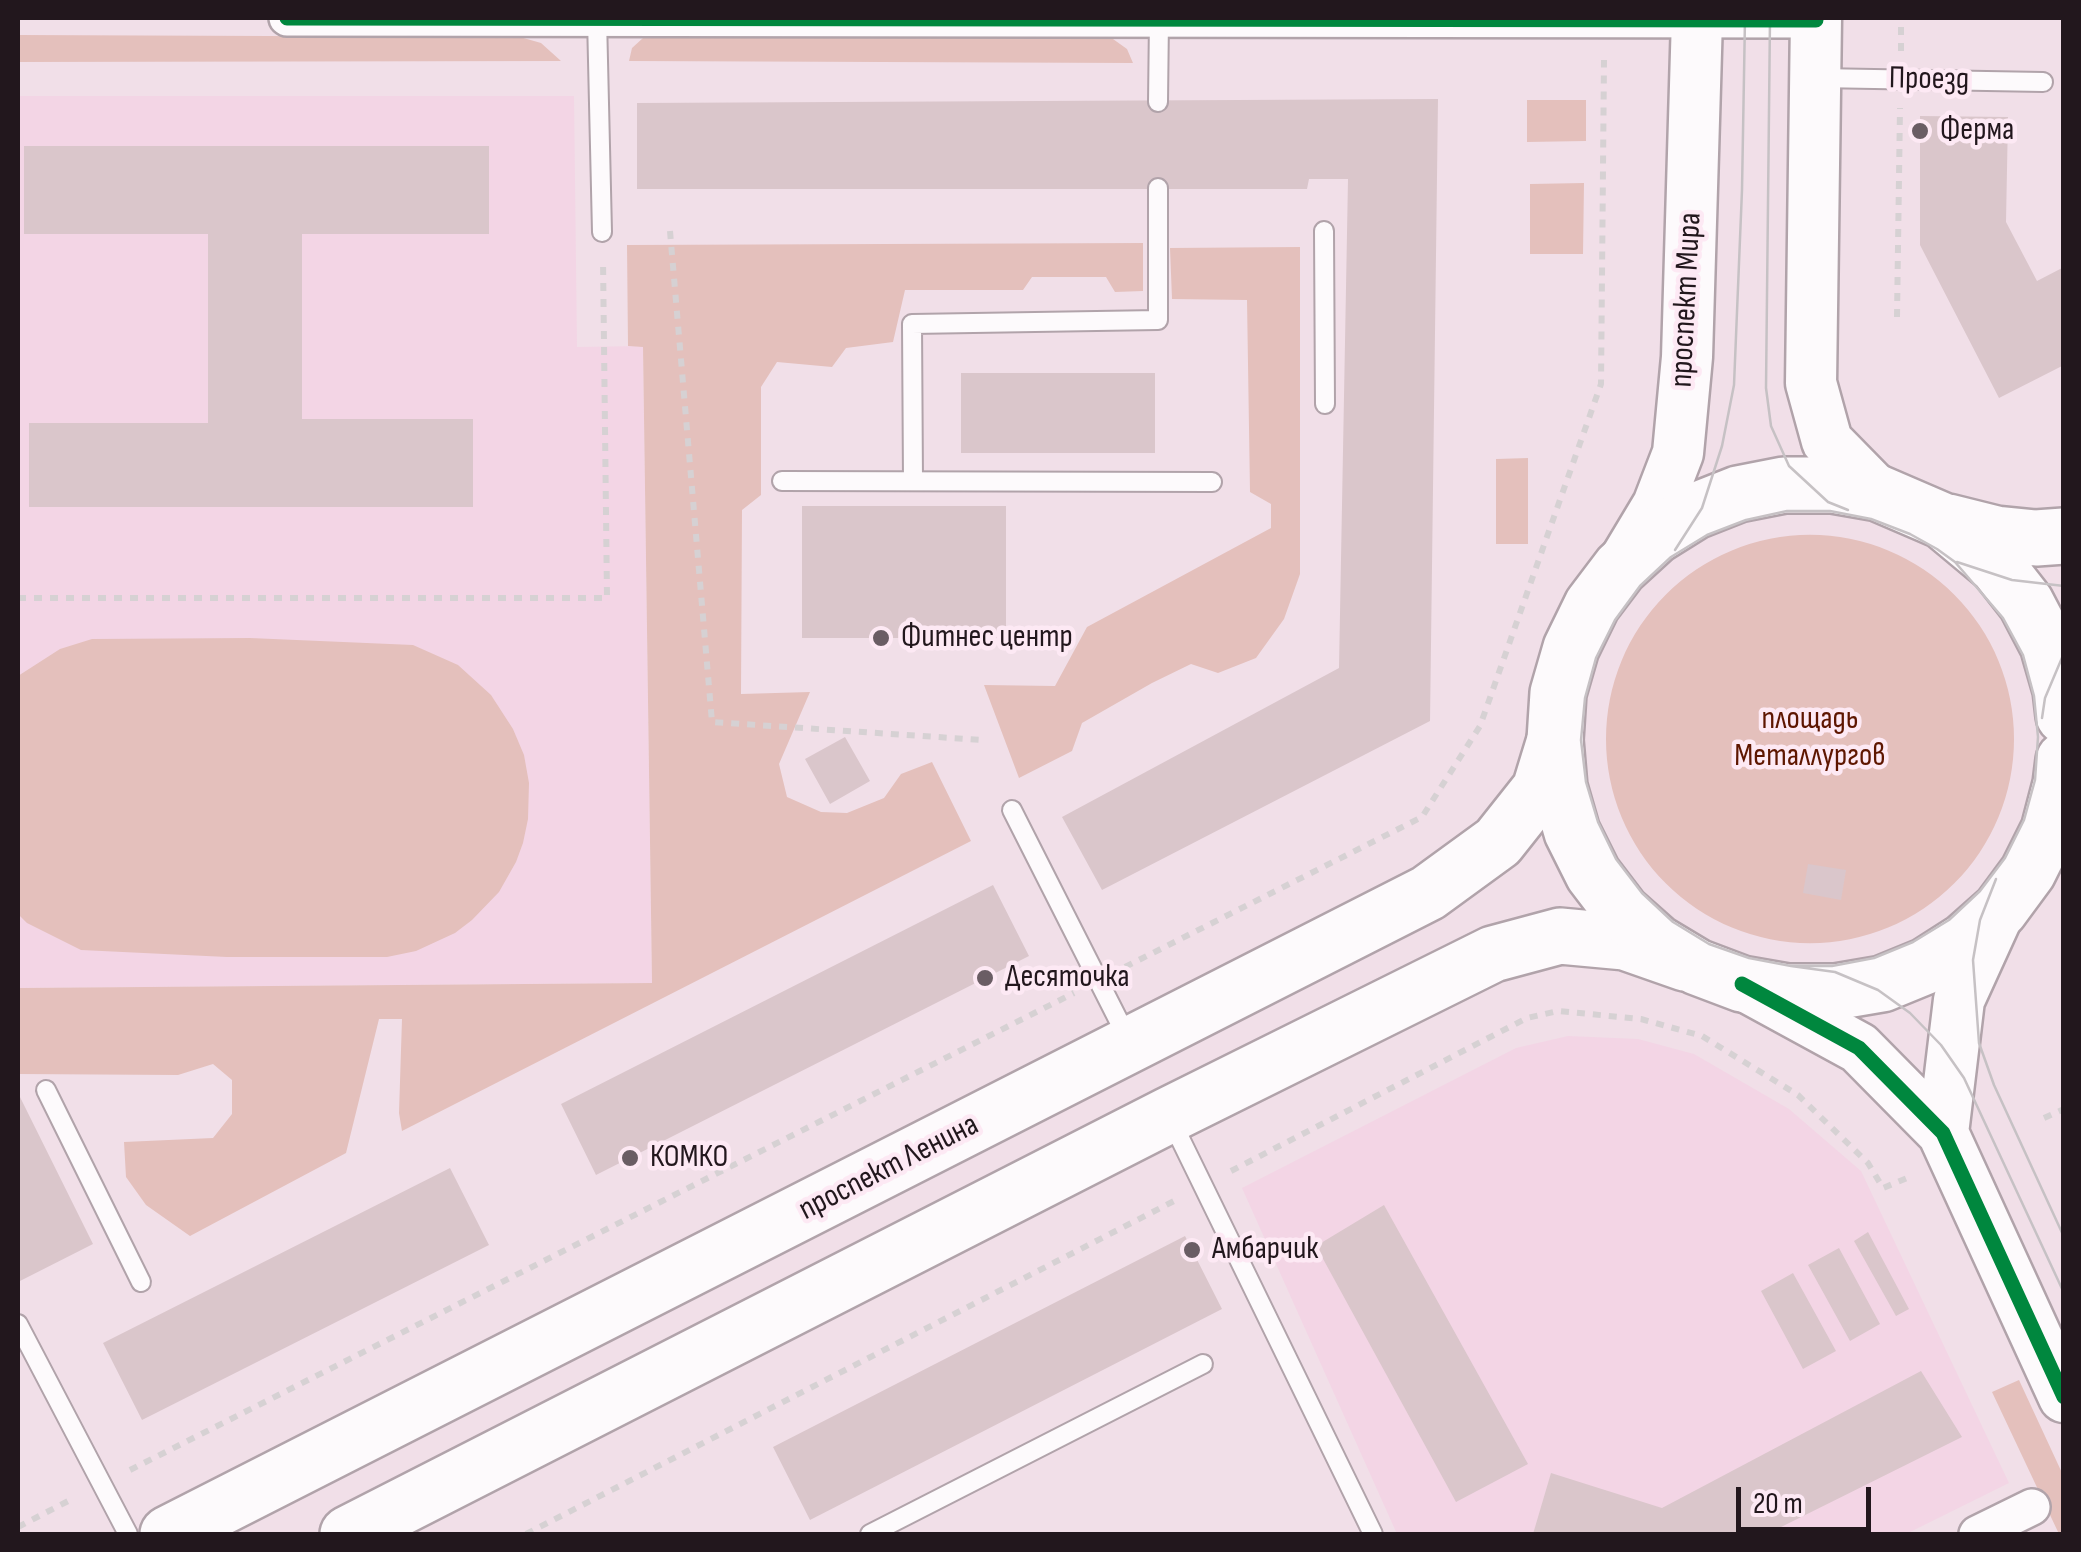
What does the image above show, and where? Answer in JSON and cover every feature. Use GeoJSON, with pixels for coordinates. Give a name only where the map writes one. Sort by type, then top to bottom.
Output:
{"type":"FeatureCollection","features":[{"type":"Feature","properties":{"kind":"main road","name":"проспект Мира"},"geometry":{"type":"LineString","coordinates":[[1620,568],[1658,505],[1678,454],[1687,357],[1697,19]]}},
{"type":"Feature","properties":{"kind":"main road"},"geometry":{"type":"LineString","coordinates":[[1816,19],[1811,383],[1827,441],[1878,493]]}},
{"type":"Feature","properties":{"kind":"main road"},"geometry":{"type":"LineString","coordinates":[[2064,536],[1996,534],[1943,521],[1878,493],[1821,485],[1784,485],[1738,494],[1694,511],[1654,536],[1620,568],[1592,606],[1571,648],[1558,693],[1554,740],[1559,787],[1572,832],[1593,874],[1622,912],[1658,943],[1859,1048],[1943,1133],[2064,1397]]}},
{"type":"Feature","properties":{"kind":"main road"},"geometry":{"type":"LineString","coordinates":[[1943,521],[1998,566],[2026,603],[2048,645],[2064,716]]}},
{"type":"Feature","properties":{"kind":"main road","name":"проспект Ленина"},"geometry":{"type":"LineString","coordinates":[[168,1534],[1428,893],[1498,842],[1540,789],[1554,740]]}},
{"type":"Feature","properties":{"kind":"main road"},"geometry":{"type":"LineString","coordinates":[[1943,1133],[1959,1000],[2000,910],[2028,872],[2049,830],[2063,774]]}},
{"type":"Feature","properties":{"kind":"main road"},"geometry":{"type":"LineString","coordinates":[[382,1527],[1168,1115],[1493,954],[1560,936],[1625,942],[1720,976],[1788,992],[1835,992],[1882,984],[1926,966],[1965,941],[2000,910]]}},
{"type":"Feature","properties":{"kind":"street"},"geometry":{"type":"LineString","coordinates":[[286,18],[1816,19]]}},
{"type":"Feature","properties":{"kind":"street"},"geometry":{"type":"LineString","coordinates":[[1978,1534],[2032,1507]]}},
{"type":"Feature","properties":{"kind":"lane"},"geometry":{"type":"LineString","coordinates":[[597,18],[602,232]]}},
{"type":"Feature","properties":{"kind":"lane"},"geometry":{"type":"LineString","coordinates":[[1158,102],[1159,19]]}},
{"type":"Feature","properties":{"kind":"lane","name":"Проезд"},"geometry":{"type":"LineString","coordinates":[[1816,78],[2043,82]]}},
{"type":"Feature","properties":{"kind":"lane"},"geometry":{"type":"LineString","coordinates":[[912,481],[912,324],[1158,320],[1158,188]]}},
{"type":"Feature","properties":{"kind":"lane"},"geometry":{"type":"LineString","coordinates":[[1324,231],[1325,404]]}},
{"type":"Feature","properties":{"kind":"lane"},"geometry":{"type":"LineString","coordinates":[[782,481],[1212,482]]}},
{"type":"Feature","properties":{"kind":"lane"},"geometry":{"type":"LineString","coordinates":[[1012,810],[1131,1045]]}},
{"type":"Feature","properties":{"kind":"lane"},"geometry":{"type":"LineString","coordinates":[[46,1090],[141,1282]]}},
{"type":"Feature","properties":{"kind":"lane"},"geometry":{"type":"LineString","coordinates":[[1168,1115],[1373,1534]]}},
{"type":"Feature","properties":{"kind":"lane"},"geometry":{"type":"LineString","coordinates":[[18,1324],[128,1534]]}},
{"type":"Feature","properties":{"kind":"lane"},"geometry":{"type":"LineString","coordinates":[[870,1534],[1204,1364]]}},
{"type":"Feature","properties":{"kind":"path"},"geometry":{"type":"LineString","coordinates":[[1897,317],[1901,18]]}},
{"type":"Feature","properties":{"kind":"path"},"geometry":{"type":"LineString","coordinates":[[18,1527],[1422,818],[1480,726],[1601,384],[1605,20]]}},
{"type":"Feature","properties":{"kind":"path"},"geometry":{"type":"LineString","coordinates":[[670,231],[712,722],[982,740]]}},
{"type":"Feature","properties":{"kind":"path"},"geometry":{"type":"LineString","coordinates":[[18,598],[607,598],[602,232]]}},
{"type":"Feature","properties":{"kind":"path"},"geometry":{"type":"LineString","coordinates":[[526,1534],[1527,1018],[1558,1011],[1641,1018],[1702,1036],[1798,1095],[1868,1162],[1884,1188]]}},
{"type":"Feature","properties":{"kind":"path"},"geometry":{"type":"LineString","coordinates":[[2044,1118],[2064,1110]]}},
{"type":"Feature","properties":{"kind":"shaded area"},"geometry":{"type":"Polygon","coordinates":[[[18,96],[574,96],[577,347],[643,346],[652,983],[18,988],[18,96]]]}},
{"type":"Feature","properties":{"kind":"shaded area"},"geometry":{"type":"Polygon","coordinates":[[[1568,1036],[1638,1039],[1694,1054],[1789,1109],[1861,1171],[2009,1483],[1906,1534],[1397,1534],[1242,1188],[1516,1048],[1568,1036]]]}},
{"type":"Feature","properties":{"kind":"green space"},"geometry":{"type":"Polygon","coordinates":[[[660,34],[1096,35],[1113,39],[1127,49],[1133,63],[629,61],[632,48],[643,38],[660,34]]]}},
{"type":"Feature","properties":{"kind":"green space"},"geometry":{"type":"Polygon","coordinates":[[[18,35],[520,37],[541,43],[561,61],[18,62],[18,35]]]}},
{"type":"Feature","properties":{"kind":"green space"},"geometry":{"type":"Polygon","coordinates":[[[1527,100],[1586,100],[1586,141],[1527,142],[1527,100]]]}},
{"type":"Feature","properties":{"kind":"green space"},"geometry":{"type":"Polygon","coordinates":[[[1584,183],[1583,254],[1530,254],[1530,184],[1584,183]]]}},
{"type":"Feature","properties":{"kind":"green space"},"geometry":{"type":"Polygon","coordinates":[[[1143,243],[1143,291],[1115,292],[1106,277],[1032,277],[1023,290],[905,290],[893,342],[846,348],[832,367],[777,362],[761,387],[761,495],[742,510],[741,694],[810,692],[779,764],[787,797],[821,812],[847,813],[884,798],[901,774],[932,762],[971,841],[402,1131],[402,1019],[379,1019],[346,1153],[190,1236],[146,1205],[126,1177],[124,1142],[213,1138],[232,1114],[232,1080],[213,1064],[178,1075],[18,1074],[18,988],[652,983],[643,347],[628,346],[627,245],[1143,243]]]}},
{"type":"Feature","properties":{"kind":"green space"},"geometry":{"type":"Polygon","coordinates":[[[1300,247],[1300,574],[1284,619],[1256,658],[1218,673],[1191,664],[1152,683],[1082,723],[1072,751],[1019,778],[984,685],[1055,686],[1087,627],[1271,528],[1271,504],[1250,492],[1247,300],[1172,299],[1170,248],[1300,247]]]}},
{"type":"Feature","properties":{"kind":"green space"},"geometry":{"type":"Polygon","coordinates":[[[1528,458],[1528,544],[1496,544],[1496,459],[1528,458]]]}},
{"type":"Feature","properties":{"kind":"green space","name":"площадь Металлургов"},"geometry":{"type":"Polygon","coordinates":[[[1810,535],[1850,539],[1888,550],[1924,569],[1968,609],[1990,643],[2006,680],[2014,739],[2010,779],[1999,817],[1980,853],[1940,897],[1906,919],[1869,935],[1810,943],[1770,939],[1732,928],[1696,909],[1652,869],[1630,835],[1614,798],[1606,739],[1610,699],[1621,661],[1640,625],[1680,581],[1714,559],[1751,543],[1810,535]]]}},
{"type":"Feature","properties":{"kind":"green space"},"geometry":{"type":"Polygon","coordinates":[[[250,638],[413,645],[458,665],[491,695],[513,729],[524,755],[529,783],[523,843],[499,892],[455,933],[416,951],[387,957],[227,957],[81,950],[27,923],[18,914],[18,676],[60,649],[92,639],[250,638]]]}},
{"type":"Feature","properties":{"kind":"green space"},"geometry":{"type":"Polygon","coordinates":[[[2019,1380],[2063,1475],[2063,1534],[2059,1534],[1992,1392],[2019,1380]]]}},
{"type":"Feature","properties":{"kind":"building"},"geometry":{"type":"Polygon","coordinates":[[[1438,99],[1430,721],[1102,890],[1062,817],[1339,668],[1348,179],[1309,179],[1307,189],[637,189],[637,103],[1438,99]]]}},
{"type":"Feature","properties":{"kind":"building"},"geometry":{"type":"Polygon","coordinates":[[[1920,116],[2008,117],[2006,222],[2037,281],[2064,267],[2064,365],[1999,398],[1920,245],[1920,116]]]}},
{"type":"Feature","properties":{"kind":"building"},"geometry":{"type":"Polygon","coordinates":[[[24,146],[489,146],[489,234],[302,234],[302,419],[473,419],[473,507],[29,507],[29,423],[208,423],[208,234],[24,234],[24,146]]]}},
{"type":"Feature","properties":{"kind":"building"},"geometry":{"type":"Polygon","coordinates":[[[961,373],[1155,373],[1155,453],[961,453],[961,373]]]}},
{"type":"Feature","properties":{"kind":"building"},"geometry":{"type":"Polygon","coordinates":[[[802,506],[1006,506],[1006,638],[802,638],[802,506]]]}},
{"type":"Feature","properties":{"kind":"building"},"geometry":{"type":"Polygon","coordinates":[[[845,737],[870,781],[830,804],[805,759],[845,737]]]}},
{"type":"Feature","properties":{"kind":"building"},"geometry":{"type":"Polygon","coordinates":[[[1808,864],[1846,870],[1841,900],[1803,893],[1808,864]]]}},
{"type":"Feature","properties":{"kind":"building"},"geometry":{"type":"Polygon","coordinates":[[[993,885],[1029,956],[596,1175],[561,1104],[993,885]]]}},
{"type":"Feature","properties":{"kind":"building"},"geometry":{"type":"Polygon","coordinates":[[[18,1093],[93,1244],[18,1282],[18,1093]]]}},
{"type":"Feature","properties":{"kind":"building"},"geometry":{"type":"Polygon","coordinates":[[[450,1168],[489,1245],[142,1420],[103,1343],[450,1168]]]}},
{"type":"Feature","properties":{"kind":"building"},"geometry":{"type":"Polygon","coordinates":[[[1384,1205],[1528,1464],[1456,1502],[1316,1246],[1384,1205]]]}},
{"type":"Feature","properties":{"kind":"building"},"geometry":{"type":"Polygon","coordinates":[[[1868,1232],[1909,1309],[1896,1316],[1854,1241],[1868,1232]]]}},
{"type":"Feature","properties":{"kind":"building"},"geometry":{"type":"Polygon","coordinates":[[[1185,1236],[1222,1309],[810,1520],[773,1447],[1185,1236]]]}},
{"type":"Feature","properties":{"kind":"building"},"geometry":{"type":"Polygon","coordinates":[[[1839,1248],[1880,1324],[1850,1341],[1808,1265],[1839,1248]]]}},
{"type":"Feature","properties":{"kind":"building"},"geometry":{"type":"Polygon","coordinates":[[[1793,1273],[1836,1351],[1803,1369],[1761,1291],[1793,1273]]]}},
{"type":"Feature","properties":{"kind":"building"},"geometry":{"type":"Polygon","coordinates":[[[1921,1371],[1962,1437],[1767,1534],[1533,1534],[1551,1473],[1662,1508],[1921,1371]]]}},
{"type":"Feature","properties":{"kind":"tram line"},"geometry":{"type":"LineString","coordinates":[[1675,550],[1702,508],[1722,446],[1734,385],[1745,18]]}},
{"type":"Feature","properties":{"kind":"tram line"},"geometry":{"type":"LineString","coordinates":[[1770,18],[1766,388],[1771,426],[1789,466],[1828,502],[1848,510]]}},
{"type":"Feature","properties":{"kind":"tram line"},"geometry":{"type":"LineString","coordinates":[[1791,966],[1832,966],[1874,958],[1913,942],[1949,920],[1980,891],[2005,858],[2024,820],[2035,780],[2038,737],[2034,696],[2023,655],[2003,618],[1955,562],[1937,549],[1871,519],[1830,511],[1787,511],[1746,520],[1707,535],[1671,557],[1640,586],[1615,620],[1596,658],[1585,698],[1581,740],[1586,782],[1598,822],[1616,859],[1642,893],[1673,922],[1709,944],[1749,958],[1791,966],[1835,972],[1878,990],[1910,1013],[1941,1045],[1964,1078],[2064,1293]]}},
{"type":"Feature","properties":{"kind":"tram line"},"geometry":{"type":"LineString","coordinates":[[1957,562],[2012,580],[2064,586]]}},
{"type":"Feature","properties":{"kind":"tram line"},"geometry":{"type":"LineString","coordinates":[[2042,718],[2045,698],[2064,653]]}},
{"type":"Feature","properties":{"kind":"tram line"},"geometry":{"type":"LineString","coordinates":[[1996,879],[1980,920],[1973,960],[1979,1043],[1994,1085],[2064,1237]]}},
{"type":"Feature","properties":{"kind":"cycle path"},"geometry":{"type":"LineString","coordinates":[[287,18],[1816,20]]}},
{"type":"Feature","properties":{"kind":"cycle path"},"geometry":{"type":"LineString","coordinates":[[1742,984],[1859,1048],[1943,1133],[2064,1397]]}},
{"type":"Feature","properties":{"kind":"place","name":"Ферма"},"geometry":{"type":"Point","coordinates":[1920,131]}},
{"type":"Feature","properties":{"kind":"place","name":"Фитнес центр"},"geometry":{"type":"Point","coordinates":[881,638]}},
{"type":"Feature","properties":{"kind":"place","name":"Десяточка"},"geometry":{"type":"Point","coordinates":[985,978]}},
{"type":"Feature","properties":{"kind":"place","name":"КОМКО"},"geometry":{"type":"Point","coordinates":[630,1158]}},
{"type":"Feature","properties":{"kind":"place","name":"Амбарчик"},"geometry":{"type":"Point","coordinates":[1192,1250]}}]}
